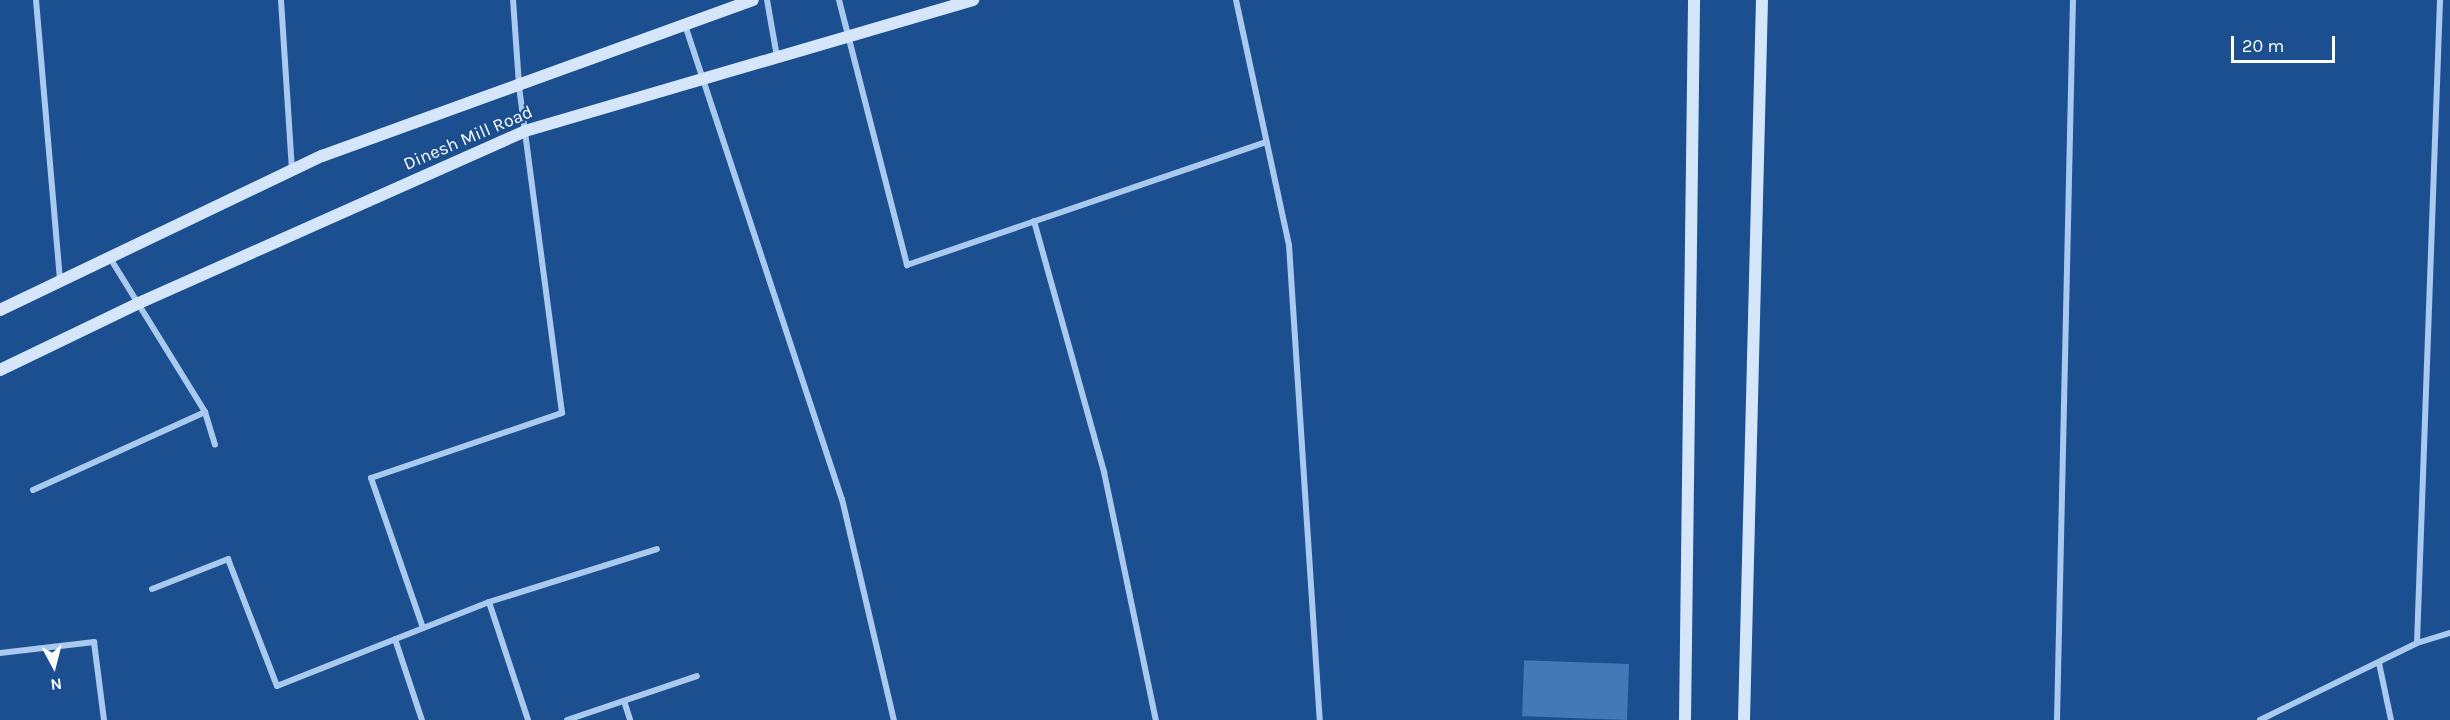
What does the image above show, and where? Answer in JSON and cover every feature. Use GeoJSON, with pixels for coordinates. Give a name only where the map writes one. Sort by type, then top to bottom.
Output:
{"type":"FeatureCollection","features":[{"type":"Feature","properties":{"kind":"street"},"geometry":{"type":"LineString","coordinates":[[36,0],[60,281]]}},
{"type":"Feature","properties":{"kind":"street"},"geometry":{"type":"LineString","coordinates":[[281,0],[292,170]]}},
{"type":"Feature","properties":{"kind":"street"},"geometry":{"type":"LineString","coordinates":[[423,628],[371,478],[562,413],[519,85],[513,0]]}},
{"type":"Feature","properties":{"kind":"street","name":"Dinesh Mill Road"},"geometry":{"type":"LineString","coordinates":[[0,310],[292,170],[753,0]]}},
{"type":"Feature","properties":{"kind":"street"},"geometry":{"type":"LineString","coordinates":[[767,0],[777,57]]}},
{"type":"Feature","properties":{"kind":"street"},"geometry":{"type":"LineString","coordinates":[[839,0],[907,265],[1267,142]]}},
{"type":"Feature","properties":{"kind":"street","name":"Dinesh Mill Road"},"geometry":{"type":"LineString","coordinates":[[0,370],[139,303],[525,131],[703,81],[848,34],[973,0]]}},
{"type":"Feature","properties":{"kind":"street"},"geometry":{"type":"LineString","coordinates":[[1236,0],[1289,245],[1320,720]]}},
{"type":"Feature","properties":{"kind":"street"},"geometry":{"type":"LineString","coordinates":[[1685,720],[1694,0]]}},
{"type":"Feature","properties":{"kind":"street"},"geometry":{"type":"LineString","coordinates":[[1744,720],[1762,0]]}},
{"type":"Feature","properties":{"kind":"street"},"geometry":{"type":"LineString","coordinates":[[2057,720],[2073,0]]}},
{"type":"Feature","properties":{"kind":"street"},"geometry":{"type":"LineString","coordinates":[[2417,644],[2440,0]]}},
{"type":"Feature","properties":{"kind":"street"},"geometry":{"type":"LineString","coordinates":[[685,25],[842,499],[894,720]]}},
{"type":"Feature","properties":{"kind":"street"},"geometry":{"type":"LineString","coordinates":[[1034,221],[1104,472],[1156,720]]}},
{"type":"Feature","properties":{"kind":"street"},"geometry":{"type":"LineString","coordinates":[[110,258],[205,412],[214,445]]}},
{"type":"Feature","properties":{"kind":"street"},"geometry":{"type":"LineString","coordinates":[[33,490],[205,412]]}},
{"type":"Feature","properties":{"kind":"street"},"geometry":{"type":"LineString","coordinates":[[152,589],[228,559],[277,686],[489,602],[657,549]]}},
{"type":"Feature","properties":{"kind":"street"},"geometry":{"type":"LineString","coordinates":[[489,602],[528,720]]}},
{"type":"Feature","properties":{"kind":"street"},"geometry":{"type":"LineString","coordinates":[[2260,720],[2417,644],[2450,633]]}},
{"type":"Feature","properties":{"kind":"street"},"geometry":{"type":"LineString","coordinates":[[395,639],[422,720]]}},
{"type":"Feature","properties":{"kind":"street"},"geometry":{"type":"LineString","coordinates":[[0,653],[94,642],[104,720]]}},
{"type":"Feature","properties":{"kind":"street"},"geometry":{"type":"LineString","coordinates":[[2379,663],[2391,720]]}},
{"type":"Feature","properties":{"kind":"street"},"geometry":{"type":"LineString","coordinates":[[567,720],[697,676]]}},
{"type":"Feature","properties":{"kind":"street"},"geometry":{"type":"LineString","coordinates":[[624,701],[630,720]]}},
{"type":"Feature","properties":{"kind":"building"},"geometry":{"type":"Polygon","coordinates":[[[1524,660],[1629,664],[1627,720],[1522,716],[1524,660]]]}}]}
